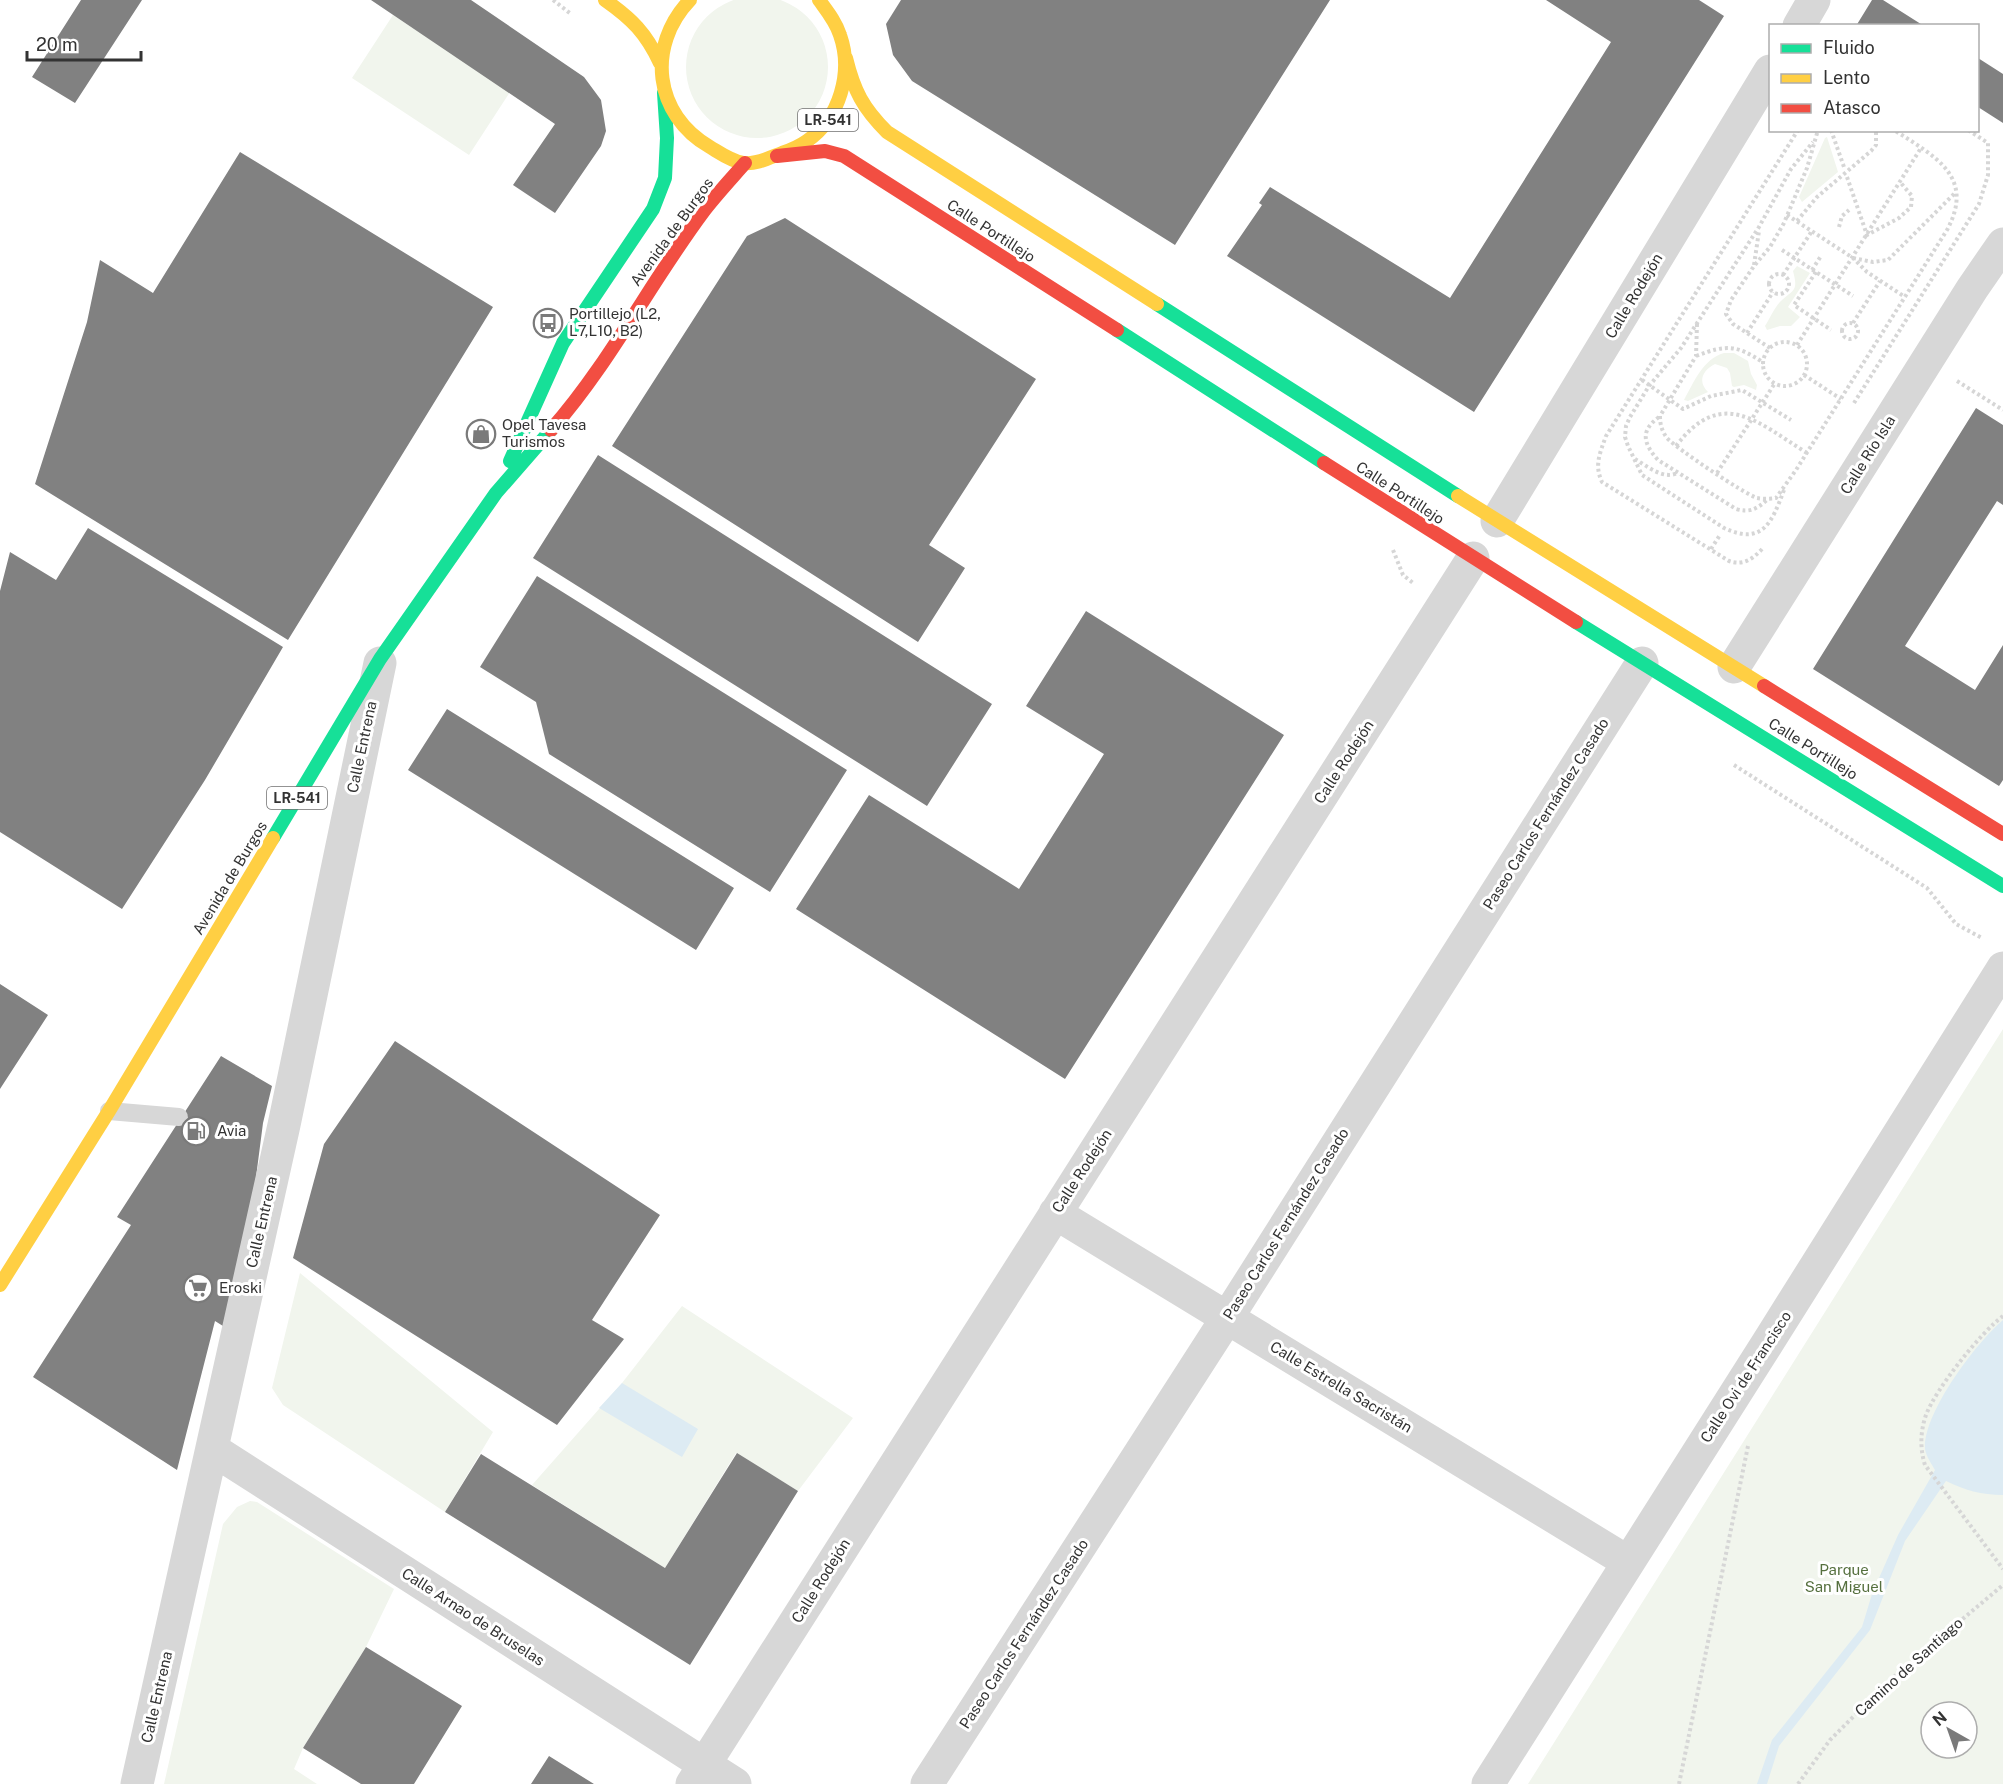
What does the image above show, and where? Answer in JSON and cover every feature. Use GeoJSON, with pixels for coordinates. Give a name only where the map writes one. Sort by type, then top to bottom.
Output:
{"type":"FeatureCollection","features":[{"type":"Feature","properties":{"kind":"main road"},"geometry":{"type":"LineString","coordinates":[[605,0],[635,21],[643,30],[660,63]]}},
{"type":"Feature","properties":{"kind":"main road","name":"LR-541"},"geometry":{"type":"LineString","coordinates":[[690,0],[680,8],[666,34],[660,63],[664,93],[677,119],[697,140],[745,163],[776,156],[810,140],[831,117],[844,89],[846,58],[835,0]]}},
{"type":"Feature","properties":{"kind":"main road","name":"LR-541"},"geometry":{"type":"LineString","coordinates":[[819,0],[839,27]]}},
{"type":"Feature","properties":{"kind":"main road","name":"Calle Portillejo"},"geometry":{"type":"LineString","coordinates":[[846,58],[853,89],[859,102],[887,132],[1497,521],[2003,834]]}},
{"type":"Feature","properties":{"kind":"main road","name":"Avenida de Burgos"},"geometry":{"type":"LineString","coordinates":[[496,493],[563,343],[653,209],[665,178],[667,138],[664,93]]}},
{"type":"Feature","properties":{"kind":"main road","name":"Calle Portillejo"},"geometry":{"type":"LineString","coordinates":[[776,156],[825,151],[844,156],[1473,558],[2003,886]]}},
{"type":"Feature","properties":{"kind":"main road","name":"Avenida de Burgos"},"geometry":{"type":"LineString","coordinates":[[0,1285],[109,1111],[380,659],[496,493],[578,399],[704,211],[745,163]]}},
{"type":"Feature","properties":{"kind":"street"},"geometry":{"type":"LineString","coordinates":[[1799,24],[1814,0]]}},
{"type":"Feature","properties":{"kind":"street","name":"Calle Rodejón"},"geometry":{"type":"LineString","coordinates":[[1497,521],[1769,74]]}},
{"type":"Feature","properties":{"kind":"street","name":"Calle Río Isla"},"geometry":{"type":"LineString","coordinates":[[1734,667],[2003,244]]}},
{"type":"Feature","properties":{"kind":"street","name":"Calle Rodejón"},"geometry":{"type":"LineString","coordinates":[[698,1774],[1473,558]]}},
{"type":"Feature","properties":{"kind":"street","name":"Calle Entrena"},"geometry":{"type":"LineString","coordinates":[[137,1784],[212,1449],[274,1124],[380,659]]}},
{"type":"Feature","properties":{"kind":"street","name":"Paseo Carlos Fernández Casado"},"geometry":{"type":"LineString","coordinates":[[927,1784],[1227,1318],[1642,663]]}},
{"type":"Feature","properties":{"kind":"street","name":"Calle Ovi de Francisco"},"geometry":{"type":"LineString","coordinates":[[1488,1784],[2003,968]]}},
{"type":"Feature","properties":{"kind":"street","name":"Calle Estrella Sacristán"},"geometry":{"type":"LineString","coordinates":[[1055,1213],[1628,1562]]}},
{"type":"Feature","properties":{"kind":"street","name":"Calle Arnao de Bruselas"},"geometry":{"type":"LineString","coordinates":[[212,1449],[698,1774],[735,1784]]}},
{"type":"Feature","properties":{"kind":"lane"},"geometry":{"type":"LineString","coordinates":[[109,1111],[179,1117]]}},
{"type":"Feature","properties":{"kind":"path"},"geometry":{"type":"LineString","coordinates":[[1768,541],[1755,556],[1747,562],[1738,564],[1602,482],[1597,471],[1599,454],[1606,436],[1797,132]]}},
{"type":"Feature","properties":{"kind":"path"},"geometry":{"type":"LineString","coordinates":[[1770,348],[1733,324],[1726,314],[1731,300],[1770,247],[1787,215],[1806,168],[1817,132]]}},
{"type":"Feature","properties":{"kind":"path"},"geometry":{"type":"LineString","coordinates":[[1832,132],[1844,167]]}},
{"type":"Feature","properties":{"kind":"path"},"geometry":{"type":"LineString","coordinates":[[1797,221],[1808,206],[1876,145],[1876,132]]}},
{"type":"Feature","properties":{"kind":"path"},"geometry":{"type":"LineString","coordinates":[[1660,416],[1663,432],[1676,446],[1758,498],[1776,498],[1905,297],[1952,220],[1955,211],[1956,193],[1950,173],[1935,157],[1897,132]]}},
{"type":"Feature","properties":{"kind":"path"},"geometry":{"type":"LineString","coordinates":[[1848,412],[1979,204],[1989,175],[1988,143],[1971,132]]}},
{"type":"Feature","properties":{"kind":"path"},"geometry":{"type":"LineString","coordinates":[[1785,487],[1773,518],[1766,526],[1757,533],[1737,534],[1647,479],[1638,469],[1625,437],[1630,417],[1649,386],[1681,348],[1760,228],[1791,169],[1813,142]]}},
{"type":"Feature","properties":{"kind":"path"},"geometry":{"type":"LineString","coordinates":[[1797,345],[1921,148]]}},
{"type":"Feature","properties":{"kind":"path"},"geometry":{"type":"LineString","coordinates":[[1847,177],[1867,235]]}},
{"type":"Feature","properties":{"kind":"path"},"geometry":{"type":"LineString","coordinates":[[1867,235],[1899,218],[1911,207],[1912,196],[1900,182]]}},
{"type":"Feature","properties":{"kind":"path"},"geometry":{"type":"LineString","coordinates":[[1853,258],[1873,262],[1887,261],[1956,193]]}},
{"type":"Feature","properties":{"kind":"path"},"geometry":{"type":"LineString","coordinates":[[1839,227],[1842,216],[1849,210]]}},
{"type":"Feature","properties":{"kind":"path"},"geometry":{"type":"LineString","coordinates":[[1787,215],[1853,258],[1867,272],[1905,297]]}},
{"type":"Feature","properties":{"kind":"path"},"geometry":{"type":"LineString","coordinates":[[1754,266],[1760,228]]}},
{"type":"Feature","properties":{"kind":"path"},"geometry":{"type":"LineString","coordinates":[[1783,275],[1812,231]]}},
{"type":"Feature","properties":{"kind":"path"},"geometry":{"type":"LineString","coordinates":[[1782,250],[1852,296]]}},
{"type":"Feature","properties":{"kind":"path"},"geometry":{"type":"LineString","coordinates":[[1821,256],[1794,305],[1831,330]]}},
{"type":"Feature","properties":{"kind":"path"},"geometry":{"type":"LineString","coordinates":[[1777,274],[1783,275],[1789,283],[1787,289],[1783,293],[1773,292],[1769,287],[1771,277],[1777,274]]}},
{"type":"Feature","properties":{"kind":"path"},"geometry":{"type":"LineString","coordinates":[[1853,323],[1858,333],[1855,337],[1848,338],[1843,333],[1843,328],[1846,324],[1853,323],[1880,281]]}},
{"type":"Feature","properties":{"kind":"path"},"geometry":{"type":"LineString","coordinates":[[1748,333],[1773,292]]}},
{"type":"Feature","properties":{"kind":"path"},"geometry":{"type":"LineString","coordinates":[[1697,324],[1696,356],[1660,416],[1646,430],[1647,445],[1658,460],[1741,510],[1757,509],[1769,499]]}},
{"type":"Feature","properties":{"kind":"path"},"geometry":{"type":"LineString","coordinates":[[1784,342],[1797,345],[1807,359],[1807,370],[1804,375],[1794,384],[1787,386],[1774,383],[1766,375],[1765,355],[1770,348],[1784,342]]}},
{"type":"Feature","properties":{"kind":"path"},"geometry":{"type":"LineString","coordinates":[[1696,356],[1715,349],[1732,347],[1764,363]]}},
{"type":"Feature","properties":{"kind":"path"},"geometry":{"type":"LineString","coordinates":[[1926,362],[2003,410]]}},
{"type":"Feature","properties":{"kind":"path"},"geometry":{"type":"LineString","coordinates":[[1804,375],[1841,399]]}},
{"type":"Feature","properties":{"kind":"path"},"geometry":{"type":"LineString","coordinates":[[1642,380],[1683,409],[1711,396],[1742,390],[1791,420]]}},
{"type":"Feature","properties":{"kind":"path"},"geometry":{"type":"LineString","coordinates":[[1717,473],[1774,383]]}},
{"type":"Feature","properties":{"kind":"path"},"geometry":{"type":"LineString","coordinates":[[1676,446],[1696,424],[1715,414],[1726,413],[1752,419],[1807,453]]}},
{"type":"Feature","properties":{"kind":"path"},"geometry":{"type":"LineString","coordinates":[[1634,459],[1661,474],[1677,473]]}},
{"type":"Feature","properties":{"kind":"path"},"geometry":{"type":"LineString","coordinates":[[1711,549],[1720,535]]}},
{"type":"Feature","properties":{"kind":"path"},"geometry":{"type":"LineString","coordinates":[[2003,1316],[1971,1348],[1947,1379],[1926,1414],[1920,1449],[1925,1466],[2003,1569]]}},
{"type":"Feature","properties":{"kind":"path"},"geometry":{"type":"LineString","coordinates":[[1679,1784],[1750,1435]]}},
{"type":"Feature","properties":{"kind":"path","name":"Camino de Santiago"},"geometry":{"type":"LineString","coordinates":[[1798,1784],[1830,1740],[1889,1681],[2003,1585]]}},
{"type":"Feature","properties":{"kind":"green space"},"geometry":{"type":"Polygon","coordinates":[[[740,-1],[774,-1],[796,8],[816,28],[826,53],[828,67],[826,81],[816,106],[796,126],[771,136],[757,138],[743,136],[718,126],[698,106],[688,81],[686,67],[688,53],[698,28],[718,8],[740,-1]]]}},
{"type":"Feature","properties":{"kind":"green space"},"geometry":{"type":"Polygon","coordinates":[[[393,15],[510,92],[469,155],[352,78],[393,15]]]}},
{"type":"Feature","properties":{"kind":"green space"},"geometry":{"type":"Polygon","coordinates":[[[1827,137],[1838,172],[1802,202],[1799,197],[1827,137]]]}},
{"type":"Feature","properties":{"kind":"green space"},"geometry":{"type":"Polygon","coordinates":[[[1797,266],[1810,273],[1788,307],[1800,317],[1791,326],[1780,326],[1767,330],[1765,326],[1775,309],[1795,286],[1793,271],[1797,266]]]}},
{"type":"Feature","properties":{"kind":"green space"},"geometry":{"type":"Polygon","coordinates":[[[1724,353],[1734,353],[1748,361],[1757,385],[1756,390],[1744,385],[1732,386],[1727,368],[1715,364],[1707,369],[1702,380],[1708,392],[1688,401],[1684,400],[1710,360],[1724,353]]]}},
{"type":"Feature","properties":{"kind":"green space","name":"Parque San Miguel"},"geometry":{"type":"Polygon","coordinates":[[[2003,1029],[2003,1784],[1528,1784],[2003,1029]]]}},
{"type":"Feature","properties":{"kind":"green space"},"geometry":{"type":"Polygon","coordinates":[[[300,1273],[493,1432],[445,1512],[283,1405],[272,1388],[300,1273]]]}},
{"type":"Feature","properties":{"kind":"green space"},"geometry":{"type":"Polygon","coordinates":[[[682,1306],[853,1418],[798,1491],[736,1453],[665,1568],[532,1485],[622,1383],[682,1306]]]}},
{"type":"Feature","properties":{"kind":"green space"},"geometry":{"type":"Polygon","coordinates":[[[250,1501],[257,1502],[394,1589],[366,1647],[303,1748],[294,1769],[317,1784],[164,1784],[223,1524],[237,1507],[250,1501]]]}},
{"type":"Feature","properties":{"kind":"shaded area"},"geometry":{"type":"Polygon","coordinates":[[[2003,1320],[2003,1495],[1973,1491],[1946,1481],[1905,1541],[1870,1630],[1779,1746],[1767,1784],[1757,1784],[1772,1740],[1862,1627],[1872,1594],[1898,1535],[1935,1470],[1925,1449],[1933,1417],[1942,1398],[1966,1361],[2003,1320]]]}},
{"type":"Feature","properties":{"kind":"shaded area"},"geometry":{"type":"Polygon","coordinates":[[[622,1383],[698,1429],[682,1457],[599,1408],[622,1383]]]}},
{"type":"Feature","properties":{"kind":"building"},"geometry":{"type":"Polygon","coordinates":[[[81,0],[142,0],[75,103],[32,77],[81,0]]]}},
{"type":"Feature","properties":{"kind":"building"},"geometry":{"type":"Polygon","coordinates":[[[371,0],[471,0],[584,77],[601,100],[606,131],[601,146],[555,213],[513,185],[555,124],[371,0]]]}},
{"type":"Feature","properties":{"kind":"building"},"geometry":{"type":"Polygon","coordinates":[[[901,0],[1330,0],[1175,245],[912,81],[893,55],[886,24],[901,0]]]}},
{"type":"Feature","properties":{"kind":"building"},"geometry":{"type":"Polygon","coordinates":[[[1546,0],[1699,0],[1724,16],[1474,412],[1227,256],[1262,205],[1259,203],[1270,187],[1450,298],[1611,42],[1546,0]]]}},
{"type":"Feature","properties":{"kind":"building"},"geometry":{"type":"Polygon","coordinates":[[[1872,0],[1883,0],[1921,24],[1857,24],[1872,0]]]}},
{"type":"Feature","properties":{"kind":"building"},"geometry":{"type":"Polygon","coordinates":[[[1979,59],[2003,74],[2003,123],[1979,108],[1979,59]]]}},
{"type":"Feature","properties":{"kind":"building"},"geometry":{"type":"Polygon","coordinates":[[[240,152],[493,307],[288,640],[35,484],[87,322],[100,260],[153,293],[240,152]]]}},
{"type":"Feature","properties":{"kind":"building"},"geometry":{"type":"Polygon","coordinates":[[[785,218],[1036,379],[929,545],[965,568],[918,642],[612,446],[747,236],[785,218]]]}},
{"type":"Feature","properties":{"kind":"building"},"geometry":{"type":"Polygon","coordinates":[[[1976,408],[2003,425],[2003,505],[1997,501],[1905,646],[1975,690],[2003,645],[2003,780],[1999,786],[1813,669],[1976,408]]]}},
{"type":"Feature","properties":{"kind":"building"},"geometry":{"type":"Polygon","coordinates":[[[598,455],[992,704],[927,806],[533,558],[598,455]]]}},
{"type":"Feature","properties":{"kind":"building"},"geometry":{"type":"Polygon","coordinates":[[[88,528],[283,647],[205,780],[122,909],[0,832],[0,591],[10,552],[56,580],[88,528]]]}},
{"type":"Feature","properties":{"kind":"building"},"geometry":{"type":"Polygon","coordinates":[[[537,576],[847,770],[770,892],[549,754],[536,702],[480,667],[537,576]]]}},
{"type":"Feature","properties":{"kind":"building"},"geometry":{"type":"Polygon","coordinates":[[[1086,611],[1284,735],[1065,1079],[796,909],[869,795],[1019,889],[1104,754],[1026,706],[1086,611]]]}},
{"type":"Feature","properties":{"kind":"building"},"geometry":{"type":"Polygon","coordinates":[[[447,709],[734,888],[696,950],[408,770],[447,709]]]}},
{"type":"Feature","properties":{"kind":"building"},"geometry":{"type":"Polygon","coordinates":[[[0,984],[48,1015],[0,1089],[0,984]]]}},
{"type":"Feature","properties":{"kind":"building"},"geometry":{"type":"Polygon","coordinates":[[[395,1041],[660,1215],[592,1320],[624,1339],[557,1425],[293,1258],[324,1144],[395,1041]]]}},
{"type":"Feature","properties":{"kind":"building"},"geometry":{"type":"Polygon","coordinates":[[[221,1056],[272,1086],[263,1123],[251,1216],[223,1326],[215,1321],[177,1470],[33,1377],[131,1225],[117,1217],[221,1056]]]}},
{"type":"Feature","properties":{"kind":"building"},"geometry":{"type":"Polygon","coordinates":[[[737,1453],[798,1491],[690,1665],[445,1512],[481,1454],[665,1568],[737,1453]]]}},
{"type":"Feature","properties":{"kind":"building"},"geometry":{"type":"Polygon","coordinates":[[[366,1647],[462,1706],[414,1784],[361,1784],[303,1748],[366,1647]]]}},
{"type":"Feature","properties":{"kind":"building"},"geometry":{"type":"Polygon","coordinates":[[[549,1756],[594,1784],[531,1784],[549,1756]]]}},
{"type":"Feature","properties":{"kind":"traffic: fast"},"geometry":{"type":"LineString","coordinates":[[510,461],[563,343],[653,209],[665,178],[667,138],[664,93]]}},
{"type":"Feature","properties":{"kind":"traffic: fast"},"geometry":{"type":"LineString","coordinates":[[1157,304],[1458,496]]}},
{"type":"Feature","properties":{"kind":"traffic: fast"},"geometry":{"type":"LineString","coordinates":[[1117,330],[1324,463]]}},
{"type":"Feature","properties":{"kind":"traffic: fast"},"geometry":{"type":"LineString","coordinates":[[273,838],[380,659],[496,493],[551,430]]}},
{"type":"Feature","properties":{"kind":"traffic: fast"},"geometry":{"type":"LineString","coordinates":[[1576,622],[2003,886]]}},
{"type":"Feature","properties":{"kind":"traffic: slow"},"geometry":{"type":"LineString","coordinates":[[605,0],[637,27],[660,63]]}},
{"type":"Feature","properties":{"kind":"traffic: slow"},"geometry":{"type":"LineString","coordinates":[[690,0],[676,18],[667,38],[662,58],[662,79],[667,99],[677,117],[691,133],[726,156],[748,163],[758,162],[804,143],[828,120],[835,107],[844,79],[844,49],[836,26],[819,0]]}},
{"type":"Feature","properties":{"kind":"traffic: slow"},"geometry":{"type":"LineString","coordinates":[[846,58],[860,98],[887,132],[1157,304]]}},
{"type":"Feature","properties":{"kind":"traffic: slow"},"geometry":{"type":"LineString","coordinates":[[1458,496],[1764,686]]}},
{"type":"Feature","properties":{"kind":"traffic: slow"},"geometry":{"type":"LineString","coordinates":[[0,1285],[109,1111],[273,838]]}},
{"type":"Feature","properties":{"kind":"traffic: jam"},"geometry":{"type":"LineString","coordinates":[[777,156],[825,151],[844,156],[1117,330]]}},
{"type":"Feature","properties":{"kind":"traffic: jam"},"geometry":{"type":"LineString","coordinates":[[551,430],[592,378],[703,212],[745,163]]}},
{"type":"Feature","properties":{"kind":"traffic: jam"},"geometry":{"type":"LineString","coordinates":[[1324,463],[1576,622]]}},
{"type":"Feature","properties":{"kind":"traffic: jam"},"geometry":{"type":"LineString","coordinates":[[1764,686],[2003,834]]}},
{"type":"Feature","properties":{"kind":"place","name":"Portillejo (L2, L7,L10, B2)"},"geometry":{"type":"Point","coordinates":[548,323]}},
{"type":"Feature","properties":{"kind":"place","name":"Opel Tavesa Turismos"},"geometry":{"type":"Point","coordinates":[481,434]}},
{"type":"Feature","properties":{"kind":"place","name":"Avia"},"geometry":{"type":"Point","coordinates":[196,1131]}},
{"type":"Feature","properties":{"kind":"place","name":"Eroski"},"geometry":{"type":"Point","coordinates":[198,1288]}}]}
